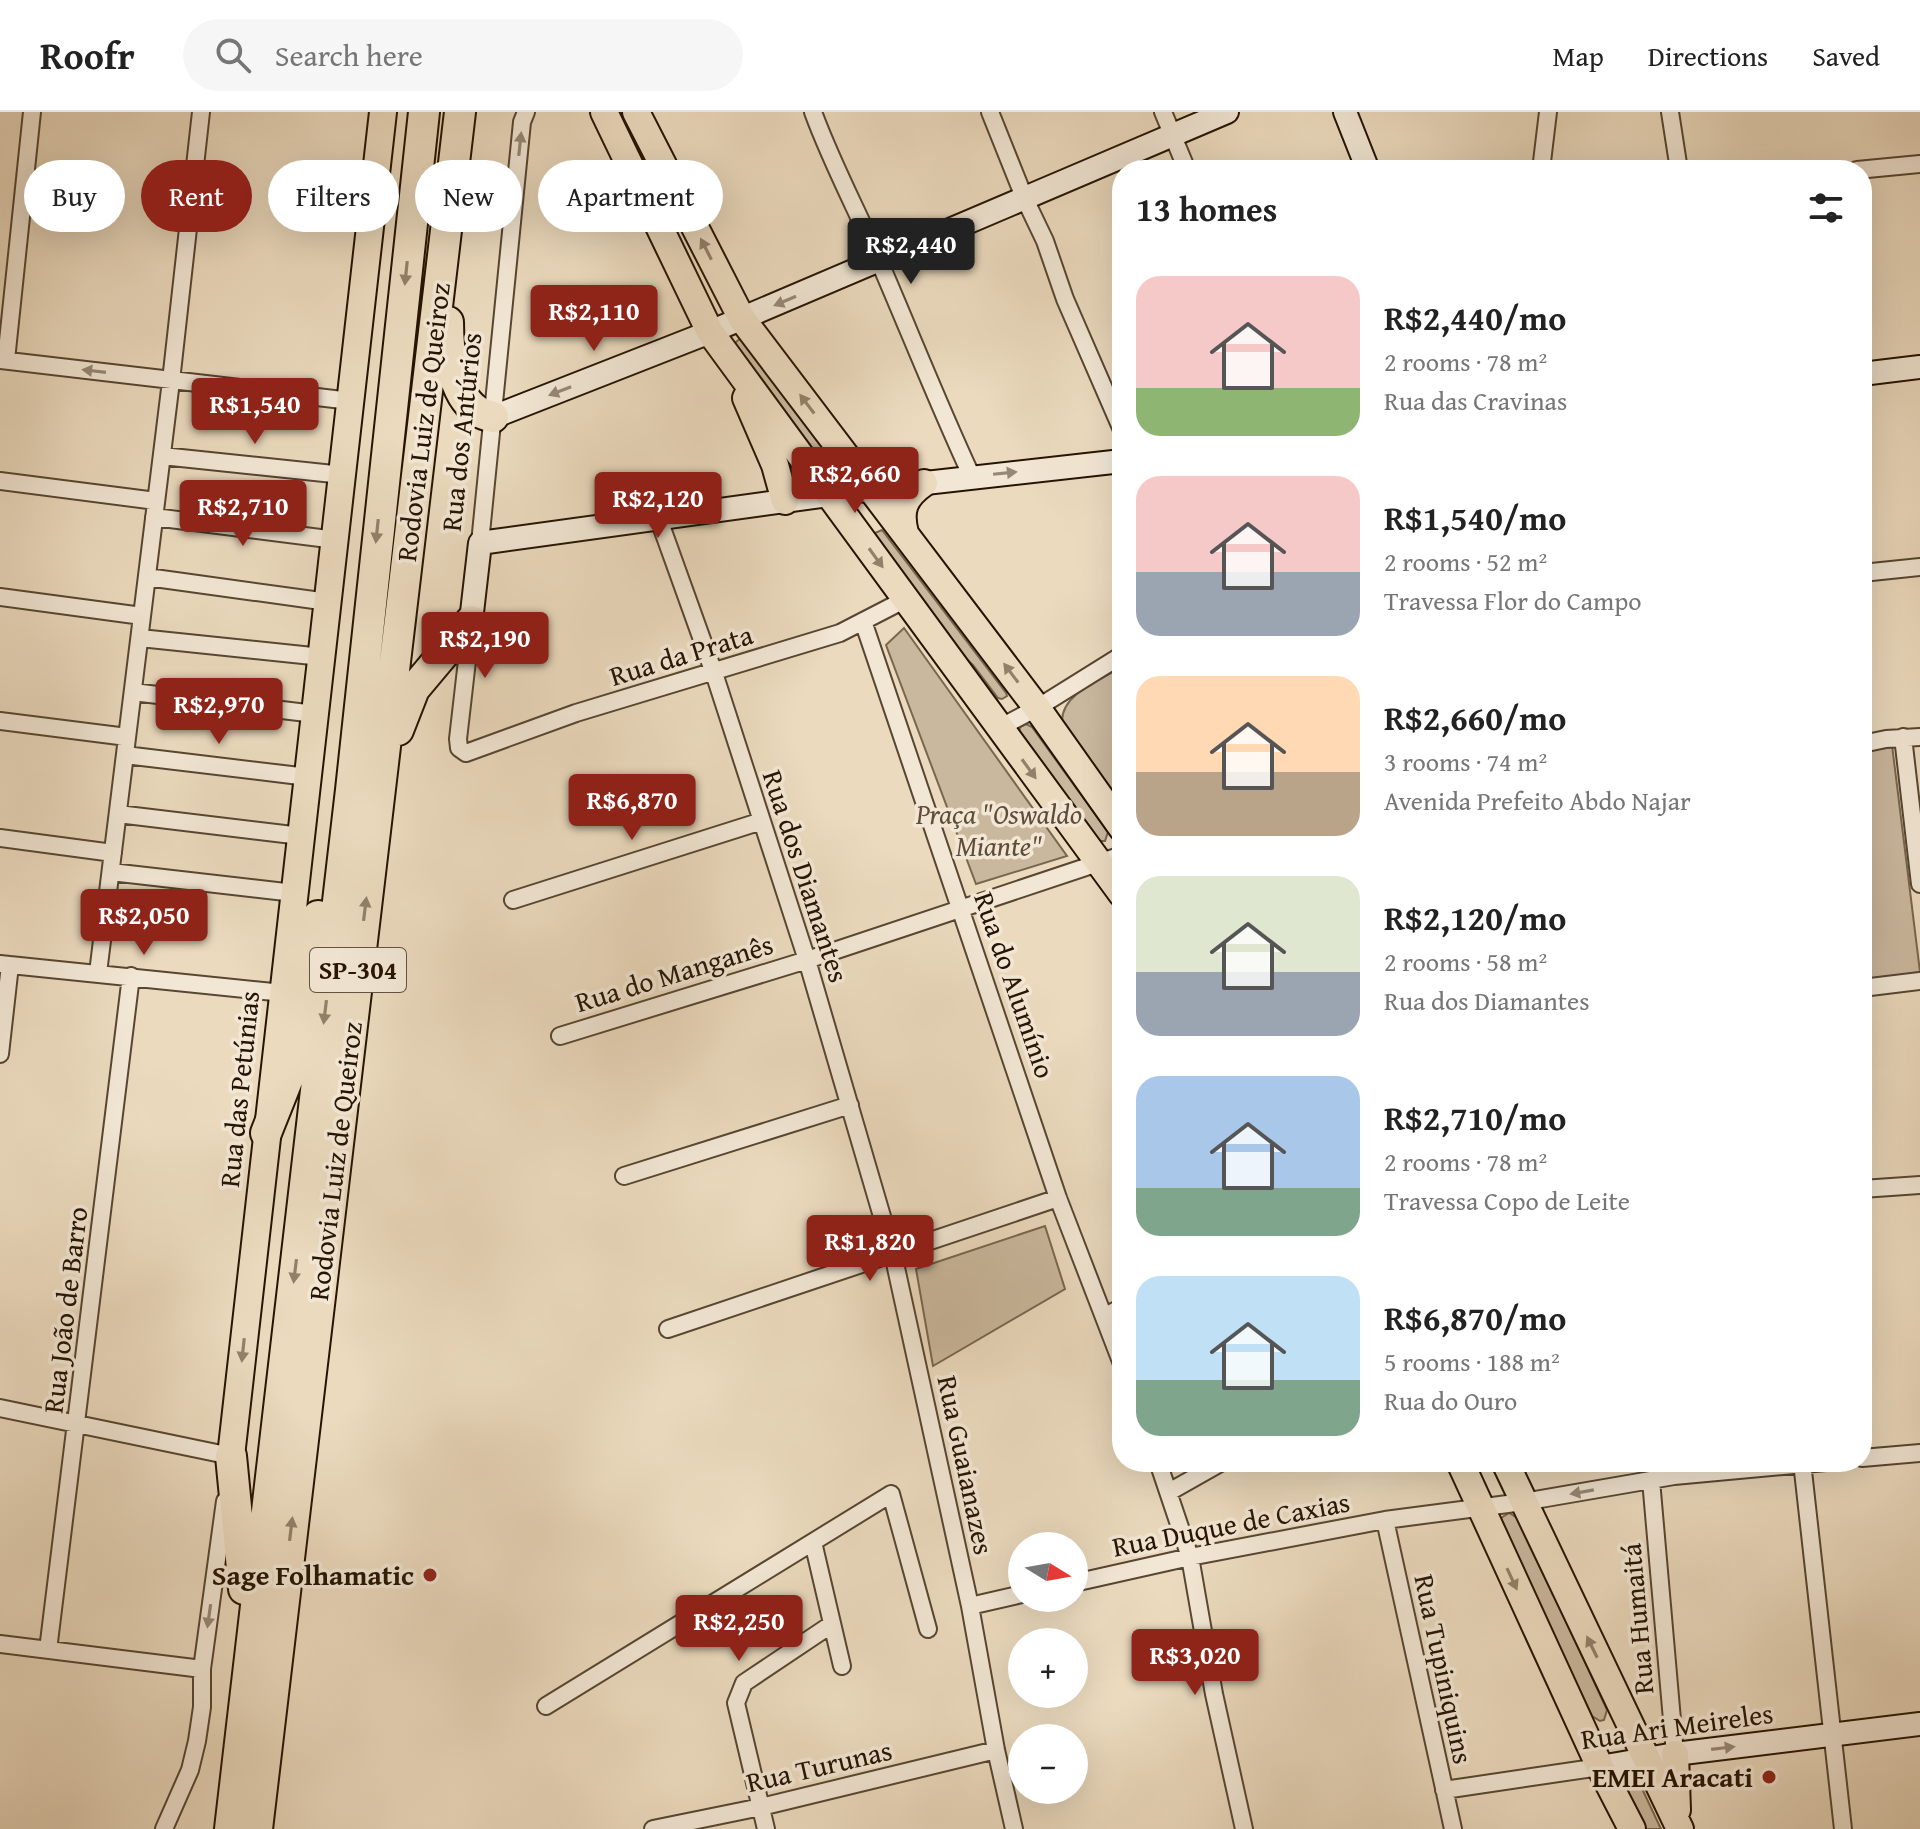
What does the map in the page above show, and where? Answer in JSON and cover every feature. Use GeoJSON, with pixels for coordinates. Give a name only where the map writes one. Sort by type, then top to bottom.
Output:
{"type":"FeatureCollection","features":[{"type":"Feature","properties":{"kind":"highway","name":"Rodovia Luiz de Queiroz"},"geometry":{"type":"LineString","coordinates":[[231,1812],[351,790],[424,112]]}},
{"type":"Feature","properties":{"kind":"highway","name":"Rodovia Luiz de Queiroz"},"geometry":{"type":"LineString","coordinates":[[257,1829],[458,126]]}},
{"type":"Feature","properties":{"kind":"highway"},"geometry":{"type":"LineString","coordinates":[[458,126],[448,333],[452,362],[465,398],[476,411],[493,417]]}},
{"type":"Feature","properties":{"kind":"highway"},"geometry":{"type":"LineString","coordinates":[[376,813],[401,720],[414,689],[471,621]]}},
{"type":"Feature","properties":{"kind":"highway"},"geometry":{"type":"LineString","coordinates":[[266,1133],[294,1063],[316,926],[351,790]]}},
{"type":"Feature","properties":{"kind":"highway"},"geometry":{"type":"LineString","coordinates":[[231,1456],[244,1580],[231,1812]]}},
{"type":"Feature","properties":{"kind":"highway"},"geometry":{"type":"LineString","coordinates":[[265,1829],[285,1577]]}},
{"type":"Feature","properties":{"kind":"main road","name":"Rua das Petúnias"},"geometry":{"type":"LineString","coordinates":[[231,1456],[383,112]]}},
{"type":"Feature","properties":{"kind":"main road"},"geometry":{"type":"LineString","coordinates":[[604,112],[769,450],[785,501]]}},
{"type":"Feature","properties":{"kind":"main road"},"geometry":{"type":"LineString","coordinates":[[636,112],[742,319],[1037,708],[1112,814]]}},
{"type":"Feature","properties":{"kind":"main road"},"geometry":{"type":"LineString","coordinates":[[1112,160],[1227,112]]}},
{"type":"Feature","properties":{"kind":"main road"},"geometry":{"type":"LineString","coordinates":[[1345,112],[1364,160]]}},
{"type":"Feature","properties":{"kind":"main road"},"geometry":{"type":"LineString","coordinates":[[493,417],[715,338],[742,319],[1112,160]]}},
{"type":"Feature","properties":{"kind":"main road"},"geometry":{"type":"LineString","coordinates":[[715,338],[999,728],[1110,859]]}},
{"type":"Feature","properties":{"kind":"main road"},"geometry":{"type":"LineString","coordinates":[[1872,373],[1920,367]]}},
{"type":"Feature","properties":{"kind":"main road"},"geometry":{"type":"LineString","coordinates":[[480,543],[872,489],[1112,462]]}},
{"type":"Feature","properties":{"kind":"main road"},"geometry":{"type":"LineString","coordinates":[[905,533],[901,519],[903,504],[911,492],[924,483]]}},
{"type":"Feature","properties":{"kind":"main road","name":"Rua dos Antúrios"},"geometry":{"type":"LineString","coordinates":[[471,621],[480,543]]}},
{"type":"Feature","properties":{"kind":"main road"},"geometry":{"type":"LineString","coordinates":[[1464,1472],[1585,1737],[1632,1829]]}},
{"type":"Feature","properties":{"kind":"main road"},"geometry":{"type":"LineString","coordinates":[[1510,1472],[1680,1829]]}},
{"type":"Feature","properties":{"kind":"main road"},"geometry":{"type":"LineString","coordinates":[[1585,1737],[1595,1741],[1616,1736],[1626,1717]]}},
{"type":"Feature","properties":{"kind":"main road","name":"Rua Ari Meireles"},"geometry":{"type":"LineString","coordinates":[[1600,1767],[1675,1754],[1920,1724]]}},
{"type":"Feature","properties":{"kind":"main road"},"geometry":{"type":"LineString","coordinates":[[1675,1754],[1675,1794],[1680,1829]]}},
{"type":"Feature","properties":{"kind":"street"},"geometry":{"type":"LineString","coordinates":[[32,112],[3,360],[351,401]]}},
{"type":"Feature","properties":{"kind":"street"},"geometry":{"type":"LineString","coordinates":[[98,973],[201,112]]}},
{"type":"Feature","properties":{"kind":"street","name":"Rua dos Antúrios"},"geometry":{"type":"LineString","coordinates":[[480,543],[522,122],[526,112]]}},
{"type":"Feature","properties":{"kind":"street"},"geometry":{"type":"LineString","coordinates":[[813,112],[829,155],[879,261],[972,477]]}},
{"type":"Feature","properties":{"kind":"street"},"geometry":{"type":"LineString","coordinates":[[990,112],[1112,407]]}},
{"type":"Feature","properties":{"kind":"street"},"geometry":{"type":"LineString","coordinates":[[1163,112],[1183,160]]}},
{"type":"Feature","properties":{"kind":"street"},"geometry":{"type":"LineString","coordinates":[[1542,160],[1548,112]]}},
{"type":"Feature","properties":{"kind":"street"},"geometry":{"type":"LineString","coordinates":[[1670,112],[1677,160]]}},
{"type":"Feature","properties":{"kind":"street"},"geometry":{"type":"LineString","coordinates":[[1872,169],[1920,164]]}},
{"type":"Feature","properties":{"kind":"street"},"geometry":{"type":"LineString","coordinates":[[162,456],[343,475]]}},
{"type":"Feature","properties":{"kind":"street"},"geometry":{"type":"LineString","coordinates":[[0,481],[336,540]]}},
{"type":"Feature","properties":{"kind":"street","name":"Rua dos Diamantes"},"geometry":{"type":"LineString","coordinates":[[658,517],[714,673],[807,960],[893,1254]]}},
{"type":"Feature","properties":{"kind":"street"},"geometry":{"type":"LineString","coordinates":[[1872,572],[1920,567]]}},
{"type":"Feature","properties":{"kind":"street"},"geometry":{"type":"LineString","coordinates":[[147,577],[328,602]]}},
{"type":"Feature","properties":{"kind":"street"},"geometry":{"type":"LineString","coordinates":[[0,597],[142,616]]}},
{"type":"Feature","properties":{"kind":"street","name":"Rua da Prata"},"geometry":{"type":"LineString","coordinates":[[466,753],[576,713],[806,645],[840,633],[906,599]]}},
{"type":"Feature","properties":{"kind":"street","name":"Rua dos Antúrios"},"geometry":{"type":"LineString","coordinates":[[466,753],[459,748],[458,739],[471,621]]}},
{"type":"Feature","properties":{"kind":"street","name":"Rua do Alumínio"},"geometry":{"type":"LineString","coordinates":[[863,621],[1058,1198],[1112,1338]]}},
{"type":"Feature","properties":{"kind":"street"},"geometry":{"type":"LineString","coordinates":[[140,638],[322,657]]}},
{"type":"Feature","properties":{"kind":"street"},"geometry":{"type":"LineString","coordinates":[[999,728],[1112,661]]}},
{"type":"Feature","properties":{"kind":"street"},"geometry":{"type":"LineString","coordinates":[[133,692],[315,714]]}},
{"type":"Feature","properties":{"kind":"street"},"geometry":{"type":"LineString","coordinates":[[0,721],[127,737]]}},
{"type":"Feature","properties":{"kind":"street"},"geometry":{"type":"LineString","coordinates":[[1872,743],[1911,737],[1920,884]]}},
{"type":"Feature","properties":{"kind":"street"},"geometry":{"type":"LineString","coordinates":[[125,755],[308,777]]}},
{"type":"Feature","properties":{"kind":"street"},"geometry":{"type":"LineString","coordinates":[[118,814],[301,836]]}},
{"type":"Feature","properties":{"kind":"street"},"geometry":{"type":"LineString","coordinates":[[513,900],[762,821]]}},
{"type":"Feature","properties":{"kind":"street"},"geometry":{"type":"LineString","coordinates":[[0,838],[113,853]]}},
{"type":"Feature","properties":{"kind":"street","name":"Rua do Manganês"},"geometry":{"type":"LineString","coordinates":[[560,1036],[807,960],[1110,859]]}},
{"type":"Feature","properties":{"kind":"street"},"geometry":{"type":"LineString","coordinates":[[111,872],[294,893]]}},
{"type":"Feature","properties":{"kind":"street"},"geometry":{"type":"LineString","coordinates":[[0,1054],[5,965],[283,993]]}},
{"type":"Feature","properties":{"kind":"street","name":"Rua João de Barro"},"geometry":{"type":"LineString","coordinates":[[48,1650],[131,976]]}},
{"type":"Feature","properties":{"kind":"street"},"geometry":{"type":"LineString","coordinates":[[1872,987],[1920,981]]}},
{"type":"Feature","properties":{"kind":"street"},"geometry":{"type":"LineString","coordinates":[[624,1176],[850,1105]]}},
{"type":"Feature","properties":{"kind":"street"},"geometry":{"type":"LineString","coordinates":[[1872,1188],[1920,1185]]}},
{"type":"Feature","properties":{"kind":"street"},"geometry":{"type":"LineString","coordinates":[[668,1329],[1058,1198]]}},
{"type":"Feature","properties":{"kind":"street","name":"Rua Guaianazes"},"geometry":{"type":"LineString","coordinates":[[893,1254],[970,1606],[1014,1829]]}},
{"type":"Feature","properties":{"kind":"street"},"geometry":{"type":"LineString","coordinates":[[1104,1317],[1112,1313]]}},
{"type":"Feature","properties":{"kind":"street"},"geometry":{"type":"LineString","coordinates":[[0,1408],[231,1456]]}},
{"type":"Feature","properties":{"kind":"street"},"geometry":{"type":"LineString","coordinates":[[1872,1457],[1920,1453]]}},
{"type":"Feature","properties":{"kind":"street","name":"Rua das Petúnias"},"geometry":{"type":"LineString","coordinates":[[164,1829],[190,1770],[197,1741],[202,1707],[202,1669],[231,1456]]}},
{"type":"Feature","properties":{"kind":"street"},"geometry":{"type":"LineString","coordinates":[[1162,1472],[1190,1557],[1214,1694],[1244,1829]]}},
{"type":"Feature","properties":{"kind":"street"},"geometry":{"type":"LineString","coordinates":[[1169,1492],[1204,1472]]}},
{"type":"Feature","properties":{"kind":"street","name":"Rua Duque de Caxias"},"geometry":{"type":"LineString","coordinates":[[1088,1580],[1385,1520],[1523,1502],[1651,1480],[1666,1472]]}},
{"type":"Feature","properties":{"kind":"street"},"geometry":{"type":"LineString","coordinates":[[1803,1472],[1843,1829]]}},
{"type":"Feature","properties":{"kind":"street","name":"Rua Humaitá"},"geometry":{"type":"LineString","coordinates":[[1651,1480],[1675,1754]]}},
{"type":"Feature","properties":{"kind":"street"},"geometry":{"type":"LineString","coordinates":[[546,1706],[891,1494],[928,1629]]}},
{"type":"Feature","properties":{"kind":"street","name":"Rua Tupiniquins"},"geometry":{"type":"LineString","coordinates":[[1385,1520],[1453,1829]]}},
{"type":"Feature","properties":{"kind":"street"},"geometry":{"type":"LineString","coordinates":[[813,1542],[842,1666]]}},
{"type":"Feature","properties":{"kind":"street"},"geometry":{"type":"LineString","coordinates":[[970,1606],[1008,1597]]}},
{"type":"Feature","properties":{"kind":"street"},"geometry":{"type":"LineString","coordinates":[[766,1829],[736,1703],[744,1683],[832,1624]]}},
{"type":"Feature","properties":{"kind":"street"},"geometry":{"type":"LineString","coordinates":[[0,1644],[202,1669]]}},
{"type":"Feature","properties":{"kind":"street","name":"Rua Turunas"},"geometry":{"type":"LineString","coordinates":[[653,1829],[761,1807],[996,1750]]}},
{"type":"Feature","properties":{"kind":"street","name":"Rua Ari Meireles"},"geometry":{"type":"LineString","coordinates":[[1444,1790],[1600,1767]]}},
{"type":"Feature","properties":{"kind":"green space"},"geometry":{"type":"Polygon","coordinates":[[[741,338],[828,453],[815,456],[736,350],[736,342],[741,338]]]}},
{"type":"Feature","properties":{"kind":"green space"},"geometry":{"type":"Polygon","coordinates":[[[882,530],[1007,696],[998,698],[973,665],[948,643],[868,536],[882,530]]]}},
{"type":"Feature","properties":{"kind":"green space","name":"Praça \"Oswaldo Miante\""},"geometry":{"type":"Polygon","coordinates":[[[904,628],[1067,856],[976,884],[886,645],[904,628]]]}},
{"type":"Feature","properties":{"kind":"green space"},"geometry":{"type":"Polygon","coordinates":[[[1112,672],[1112,793],[1062,721],[1068,703],[1112,672]]]}},
{"type":"Feature","properties":{"kind":"green space"},"geometry":{"type":"Polygon","coordinates":[[[1026,724],[1032,727],[1108,832],[1105,841],[1099,841],[1019,734],[1020,727],[1026,724]]]}},
{"type":"Feature","properties":{"kind":"green space"},"geometry":{"type":"Polygon","coordinates":[[[1892,745],[1920,972],[1872,979],[1872,749],[1892,745]]]}},
{"type":"Feature","properties":{"kind":"green space"},"geometry":{"type":"Polygon","coordinates":[[[1045,1226],[1065,1289],[933,1366],[916,1269],[1045,1226]]]}},
{"type":"Feature","properties":{"kind":"green space"},"geometry":{"type":"Polygon","coordinates":[[[1509,1513],[1519,1519],[1607,1710],[1604,1720],[1592,1716],[1501,1525],[1501,1518],[1509,1513]]]}},
{"type":"Feature","properties":{"kind":"green space"},"geometry":{"type":"Polygon","coordinates":[[[1638,1780],[1661,1829],[1641,1829],[1619,1782],[1638,1780]]]}},
{"type":"Feature","properties":{"kind":"place","name":"Sage Folhamatic"},"geometry":{"type":"Point","coordinates":[430,1575]}},
{"type":"Feature","properties":{"kind":"place","name":"EMEI Aracati"},"geometry":{"type":"Point","coordinates":[1769,1777]}}]}
